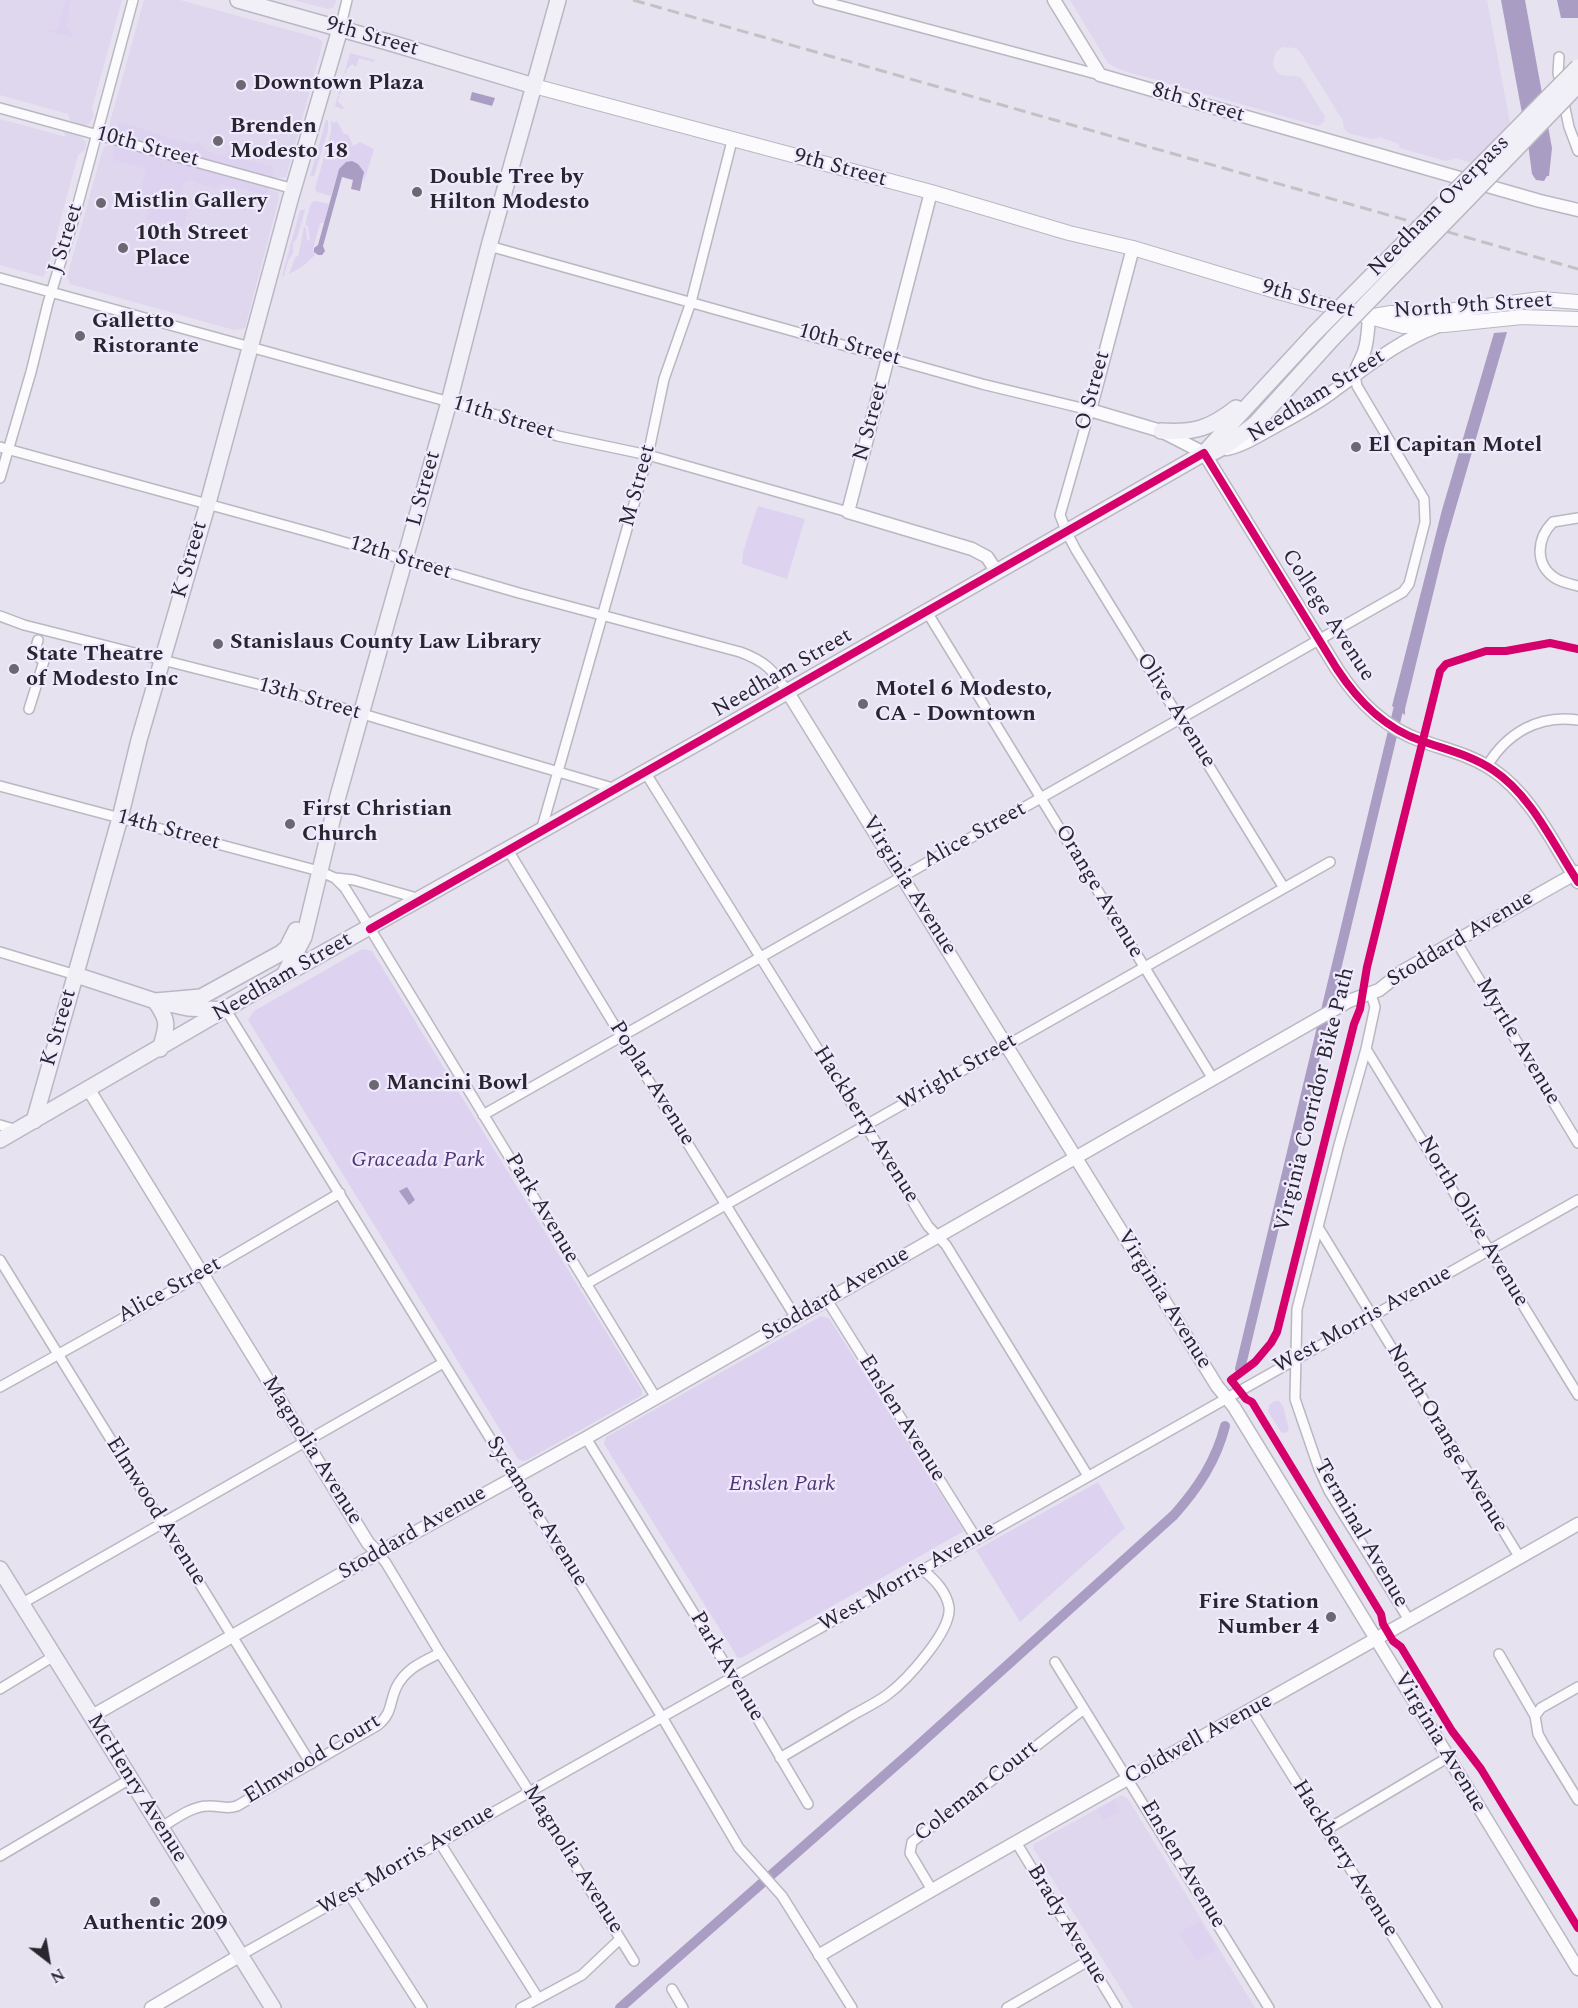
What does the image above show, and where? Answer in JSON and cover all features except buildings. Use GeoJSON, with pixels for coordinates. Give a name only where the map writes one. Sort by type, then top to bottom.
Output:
{"type":"FeatureCollection","features":[{"type":"Feature","properties":{"kind":"main road","name":"9th Street"},"geometry":{"type":"LineString","coordinates":[[238,0],[534,86],[732,141],[931,192],[1403,326],[1444,325]]}},
{"type":"Feature","properties":{"kind":"main road","name":"L Street"},"geometry":{"type":"LineString","coordinates":[[284,975],[304,937],[338,796],[449,402],[489,246],[558,0]]}},
{"type":"Feature","properties":{"kind":"main road","name":"K Street"},"geometry":{"type":"LineString","coordinates":[[34,1120],[340,29]]}},
{"type":"Feature","properties":{"kind":"main road","name":"Needham Overpass"},"geometry":{"type":"LineString","coordinates":[[1209,452],[1315,333],[1578,67]]}},
{"type":"Feature","properties":{"kind":"main road","name":"Needham Overpass"},"geometry":{"type":"LineString","coordinates":[[1209,452],[1229,444],[1255,424],[1333,338],[1578,85]]}},
{"type":"Feature","properties":{"kind":"main road","name":"North 9th Street"},"geometry":{"type":"LineString","coordinates":[[1369,316],[1390,313],[1424,314],[1541,299],[1578,302]]}},
{"type":"Feature","properties":{"kind":"main road","name":"North 9th Street"},"geometry":{"type":"LineString","coordinates":[[1444,325],[1522,317],[1578,319]]}},
{"type":"Feature","properties":{"kind":"main road"},"geometry":{"type":"LineString","coordinates":[[1161,431],[1185,432],[1209,427],[1237,407],[1284,367]]}},
{"type":"Feature","properties":{"kind":"main road","name":"Needham Street"},"geometry":{"type":"LineString","coordinates":[[0,1140],[284,975],[370,929],[1209,452]]}},
{"type":"Feature","properties":{"kind":"main road"},"geometry":{"type":"LineString","coordinates":[[154,1001],[201,997],[271,960],[287,948],[299,924],[310,913]]}},
{"type":"Feature","properties":{"kind":"main road"},"geometry":{"type":"LineString","coordinates":[[76,975],[154,1001],[188,1008],[226,1010]]}},
{"type":"Feature","properties":{"kind":"main road"},"geometry":{"type":"LineString","coordinates":[[154,1001],[165,1015],[167,1022],[160,1049]]}},
{"type":"Feature","properties":{"kind":"main road","name":"McHenry Avenue"},"geometry":{"type":"LineString","coordinates":[[0,1569],[273,2008]]}},
{"type":"Feature","properties":{"kind":"street","name":"J Street"},"geometry":{"type":"LineString","coordinates":[[0,478],[4,448],[31,372],[51,292],[75,215],[133,0]]}},
{"type":"Feature","properties":{"kind":"street","name":"K Street"},"geometry":{"type":"LineString","coordinates":[[340,29],[347,0]]}},
{"type":"Feature","properties":{"kind":"street","name":"8th Street"},"geometry":{"type":"LineString","coordinates":[[818,0],[1100,75],[1578,210]]}},
{"type":"Feature","properties":{"kind":"street"},"geometry":{"type":"LineString","coordinates":[[1054,0],[1100,75]]}},
{"type":"Feature","properties":{"kind":"street"},"geometry":{"type":"LineString","coordinates":[[1559,57],[1558,73],[1567,118],[1578,152]]}},
{"type":"Feature","properties":{"kind":"street","name":"10th Street"},"geometry":{"type":"LineString","coordinates":[[0,108],[294,189]]}},
{"type":"Feature","properties":{"kind":"street","name":"M Street"},"geometry":{"type":"LineString","coordinates":[[541,831],[648,455],[664,379],[691,302],[732,141]]}},
{"type":"Feature","properties":{"kind":"street","name":"N Street"},"geometry":{"type":"LineString","coordinates":[[848,512],[931,192]]}},
{"type":"Feature","properties":{"kind":"street","name":"10th Street"},"geometry":{"type":"LineString","coordinates":[[489,246],[982,384],[1090,410],[1161,431],[1209,452]]}},
{"type":"Feature","properties":{"kind":"street","name":"O Street"},"geometry":{"type":"LineString","coordinates":[[1066,533],[1060,514],[1132,248]]}},
{"type":"Feature","properties":{"kind":"street","name":"11th Street"},"geometry":{"type":"LineString","coordinates":[[0,278],[504,417],[558,436],[648,455],[848,512],[972,549],[987,557],[997,572]]}},
{"type":"Feature","properties":{"kind":"street"},"geometry":{"type":"LineString","coordinates":[[1355,375],[1355,368],[1364,354],[1367,343],[1369,316]]}},
{"type":"Feature","properties":{"kind":"street","name":"Needham Street"},"geometry":{"type":"LineString","coordinates":[[1209,452],[1229,449],[1255,438],[1333,392],[1412,337],[1444,325]]}},
{"type":"Feature","properties":{"kind":"street","name":"Alice Street"},"geometry":{"type":"LineString","coordinates":[[483,1114],[1403,592],[1409,584],[1425,522],[1424,499],[1357,386],[1355,375]]}},
{"type":"Feature","properties":{"kind":"street","name":"12th Street"},"geometry":{"type":"LineString","coordinates":[[4,448],[752,656],[771,669],[787,691]]}},
{"type":"Feature","properties":{"kind":"street","name":"College Avenue"},"geometry":{"type":"LineString","coordinates":[[1209,452],[1320,641],[1355,694],[1369,709],[1403,733],[1423,742],[1460,752],[1487,766],[1510,784],[1529,806],[1576,876]]}},
{"type":"Feature","properties":{"kind":"street"},"geometry":{"type":"LineString","coordinates":[[1578,518],[1553,522],[1542,536],[1539,546],[1541,557],[1550,574],[1557,579],[1578,586]]}},
{"type":"Feature","properties":{"kind":"street","name":"Olive Avenue"},"geometry":{"type":"LineString","coordinates":[[1066,533],[1284,888]]}},
{"type":"Feature","properties":{"kind":"street","name":"Orange Avenue"},"geometry":{"type":"LineString","coordinates":[[927,612],[1213,1079]]}},
{"type":"Feature","properties":{"kind":"street","name":"13th Street"},"geometry":{"type":"LineString","coordinates":[[0,616],[24,625],[285,691],[616,789]]}},
{"type":"Feature","properties":{"kind":"street"},"geometry":{"type":"LineString","coordinates":[[30,709],[44,661],[34,654],[38,640]]}},
{"type":"Feature","properties":{"kind":"street","name":"Virginia Avenue"},"geometry":{"type":"LineString","coordinates":[[787,691],[1217,1386],[1234,1407],[1578,1969]]}},
{"type":"Feature","properties":{"kind":"street"},"geometry":{"type":"LineString","coordinates":[[1487,766],[1499,748],[1525,728],[1543,721],[1578,720]]}},
{"type":"Feature","properties":{"kind":"street","name":"Hackberry Avenue"},"geometry":{"type":"LineString","coordinates":[[645,772],[928,1226],[946,1245],[1088,1476]]}},
{"type":"Feature","properties":{"kind":"street","name":"14th Street"},"geometry":{"type":"LineString","coordinates":[[0,786],[319,871],[335,878],[354,880],[421,899]]}},
{"type":"Feature","properties":{"kind":"street","name":"Poplar Avenue"},"geometry":{"type":"LineString","coordinates":[[508,850],[796,1318]]}},
{"type":"Feature","properties":{"kind":"street","name":"Wright Street"},"geometry":{"type":"LineString","coordinates":[[586,1284],[1330,862]]}},
{"type":"Feature","properties":{"kind":"street","name":"Stoddard Avenue"},"geometry":{"type":"LineString","coordinates":[[92,1716],[586,1438],[1338,1007],[1355,998],[1371,994],[1400,973],[1576,876]]}},
{"type":"Feature","properties":{"kind":"street","name":"14th Street"},"geometry":{"type":"LineString","coordinates":[[335,878],[345,888],[370,929]]}},
{"type":"Feature","properties":{"kind":"street","name":"Park Avenue"},"geometry":{"type":"LineString","coordinates":[[370,929],[656,1398]]}},
{"type":"Feature","properties":{"kind":"street","name":"Myrtle Avenue"},"geometry":{"type":"LineString","coordinates":[[1456,941],[1578,1143]]}},
{"type":"Feature","properties":{"kind":"street"},"geometry":{"type":"LineString","coordinates":[[0,952],[76,975]]}},
{"type":"Feature","properties":{"kind":"street","name":"Terminal Avenue"},"geometry":{"type":"LineString","coordinates":[[1371,994],[1375,1008],[1366,1049],[1298,1309],[1295,1399],[1318,1469],[1339,1508],[1409,1620]]}},
{"type":"Feature","properties":{"kind":"street","name":"Sycamore Avenue"},"geometry":{"type":"LineString","coordinates":[[226,1010],[662,1717],[739,1848],[773,1885],[852,2008]]}},
{"type":"Feature","properties":{"kind":"street","name":"North Olive Avenue"},"geometry":{"type":"LineString","coordinates":[[1366,1049],[1578,1395]]}},
{"type":"Feature","properties":{"kind":"street","name":"Magnolia Avenue"},"geometry":{"type":"LineString","coordinates":[[89,1090],[368,1543],[386,1563],[634,1961]]}},
{"type":"Feature","properties":{"kind":"street"},"geometry":{"type":"LineString","coordinates":[[0,1125],[17,1130]]}},
{"type":"Feature","properties":{"kind":"street","name":"Alice Street"},"geometry":{"type":"LineString","coordinates":[[0,1387],[340,1194]]}},
{"type":"Feature","properties":{"kind":"street","name":"West Morris Avenue"},"geometry":{"type":"LineString","coordinates":[[239,1956],[1578,1200]]}},
{"type":"Feature","properties":{"kind":"street","name":"North Orange Avenue"},"geometry":{"type":"LineString","coordinates":[[1318,1227],[1520,1558]]}},
{"type":"Feature","properties":{"kind":"street","name":"Elmwood Avenue"},"geometry":{"type":"LineString","coordinates":[[0,1260],[311,1764]]}},
{"type":"Feature","properties":{"kind":"street","name":"Enslen Avenue"},"geometry":{"type":"LineString","coordinates":[[827,1300],[976,1538]]}},
{"type":"Feature","properties":{"kind":"street"},"geometry":{"type":"LineString","coordinates":[[21,1604],[443,1363]]}},
{"type":"Feature","properties":{"kind":"street","name":"Park Avenue"},"geometry":{"type":"LineString","coordinates":[[586,1438],[808,1804]]}},
{"type":"Feature","properties":{"kind":"street","name":"Coldwell Avenue"},"geometry":{"type":"LineString","coordinates":[[820,1955],[1578,1524]]}},
{"type":"Feature","properties":{"kind":"street"},"geometry":{"type":"LineString","coordinates":[[780,1758],[887,1695],[918,1665],[940,1635],[948,1617],[949,1608],[946,1596],[936,1581],[923,1570]]}},
{"type":"Feature","properties":{"kind":"street","name":"Elmwood Court"},"geometry":{"type":"LineString","coordinates":[[160,1828],[198,1808],[208,1806],[229,1809],[237,1806],[378,1725],[390,1712],[395,1689],[406,1672],[440,1653]]}},
{"type":"Feature","properties":{"kind":"street"},"geometry":{"type":"LineString","coordinates":[[1498,1654],[1535,1720],[1543,1743],[1578,1800]]}},
{"type":"Feature","properties":{"kind":"street"},"geometry":{"type":"LineString","coordinates":[[0,1689],[54,1656]]}},
{"type":"Feature","properties":{"kind":"street","name":"Enslen Avenue"},"geometry":{"type":"LineString","coordinates":[[1055,1662],[1269,2008]]}},
{"type":"Feature","properties":{"kind":"street"},"geometry":{"type":"LineString","coordinates":[[1535,1720],[1541,1708],[1578,1687]]}},
{"type":"Feature","properties":{"kind":"street","name":"Coleman Court"},"geometry":{"type":"LineString","coordinates":[[932,1890],[910,1853],[912,1842],[1084,1709]]}},
{"type":"Feature","properties":{"kind":"street","name":"Hackberry Avenue"},"geometry":{"type":"LineString","coordinates":[[1252,1711],[1437,2008]]}},
{"type":"Feature","properties":{"kind":"street"},"geometry":{"type":"LineString","coordinates":[[1326,1830],[1448,1758]]}},
{"type":"Feature","properties":{"kind":"street"},"geometry":{"type":"LineString","coordinates":[[0,1856],[130,1779]]}},
{"type":"Feature","properties":{"kind":"street","name":"Brady Avenue"},"geometry":{"type":"LineString","coordinates":[[1016,1842],[1117,2008]]}},
{"type":"Feature","properties":{"kind":"street"},"geometry":{"type":"LineString","coordinates":[[440,1843],[538,1998]]}},
{"type":"Feature","properties":{"kind":"street"},"geometry":{"type":"LineString","coordinates":[[349,1894],[422,2008]]}},
{"type":"Feature","properties":{"kind":"street"},"geometry":{"type":"LineString","coordinates":[[521,2008],[582,1975],[620,1939]]}},
{"type":"Feature","properties":{"kind":"street"},"geometry":{"type":"LineString","coordinates":[[151,2008],[239,1956]]}},
{"type":"Feature","properties":{"kind":"street"},"geometry":{"type":"LineString","coordinates":[[1008,2008],[1088,1961]]}},
{"type":"Feature","properties":{"kind":"street"},"geometry":{"type":"LineString","coordinates":[[672,1989],[683,2008]]}},
{"type":"Feature","properties":{"kind":"shaded area"},"geometry":{"type":"Polygon","coordinates":[[[0,0],[122,0],[92,108],[94,116],[89,124],[71,122],[68,114],[0,95],[0,0]]]}},
{"type":"Feature","properties":{"kind":"shaded area","name":"Downtown Plaza"},"geometry":{"type":"Polygon","coordinates":[[[144,0],[180,0],[318,38],[323,42],[286,177],[274,178],[110,130],[109,126],[144,0]]]}},
{"type":"Feature","properties":{"kind":"shaded area"},"geometry":{"type":"Polygon","coordinates":[[[294,0],[336,0],[334,7],[328,9],[294,0]]]}},
{"type":"Feature","properties":{"kind":"shaded area"},"geometry":{"type":"Polygon","coordinates":[[[1070,0],[1487,0],[1510,123],[1472,163],[1456,158],[1446,161],[1400,148],[1399,144],[1380,137],[1372,139],[1348,133],[1301,53],[1296,48],[1283,47],[1274,57],[1273,64],[1276,71],[1281,75],[1300,77],[1325,117],[1324,122],[1318,126],[1121,70],[1108,63],[1070,0]]]}},
{"type":"Feature","properties":{"kind":"shaded area"},"geometry":{"type":"Polygon","coordinates":[[[1501,0],[1525,0],[1552,148],[1549,176],[1544,181],[1536,180],[1532,174],[1501,0]]]}},
{"type":"Feature","properties":{"kind":"shaded area"},"geometry":{"type":"Polygon","coordinates":[[[1557,0],[1578,0],[1578,18],[1561,18],[1557,0]]]}},
{"type":"Feature","properties":{"kind":"shaded area"},"geometry":{"type":"Polygon","coordinates":[[[472,92],[495,98],[492,106],[470,100],[472,92]]]}},
{"type":"Feature","properties":{"kind":"shaded area"},"geometry":{"type":"Polygon","coordinates":[[[0,119],[66,137],[62,129],[78,134],[86,142],[85,150],[78,155],[47,270],[43,277],[0,265],[0,119]]]}},
{"type":"Feature","properties":{"kind":"shaded area"},"geometry":{"type":"Polygon","coordinates":[[[109,145],[278,192],[279,198],[245,328],[234,330],[70,284],[67,277],[102,152],[104,147],[109,145]]]}},
{"type":"Feature","properties":{"kind":"shaded area"},"geometry":{"type":"Polygon","coordinates":[[[352,161],[358,164],[364,172],[360,191],[351,189],[353,180],[342,177],[323,246],[325,251],[322,255],[318,255],[314,252],[314,248],[318,245],[339,169],[346,162],[352,161]]]}},
{"type":"Feature","properties":{"kind":"shaded area"},"geometry":{"type":"Polygon","coordinates":[[[1507,332],[1445,545],[1405,715],[1392,706],[1442,510],[1494,333],[1507,332]]]}},
{"type":"Feature","properties":{"kind":"shaded area"},"geometry":{"type":"Polygon","coordinates":[[[407,1187],[415,1200],[409,1205],[399,1191],[407,1187]]]}},
{"type":"Feature","properties":{"kind":"shaded area"},"geometry":{"type":"Polygon","coordinates":[[[1122,1795],[1128,1799],[1255,2008],[1133,2008],[1033,1848],[1034,1844],[1122,1795]]]}},
{"type":"Feature","properties":{"kind":"green space"},"geometry":{"type":"Polygon","coordinates":[[[66,0],[71,0],[67,25],[73,38],[49,31],[57,30],[66,0]]]}},
{"type":"Feature","properties":{"kind":"green space"},"geometry":{"type":"Polygon","coordinates":[[[350,53],[375,60],[374,62],[359,58],[356,67],[352,64],[344,74],[350,53]]]}},
{"type":"Feature","properties":{"kind":"green space"},"geometry":{"type":"Polygon","coordinates":[[[344,74],[345,81],[342,83],[341,94],[338,95],[344,74]]]}},
{"type":"Feature","properties":{"kind":"green space"},"geometry":{"type":"Polygon","coordinates":[[[338,95],[340,98],[337,100],[344,108],[342,109],[335,106],[338,95]]]}},
{"type":"Feature","properties":{"kind":"green space"},"geometry":{"type":"Polygon","coordinates":[[[326,120],[328,120],[328,131],[314,176],[310,176],[326,120]]]}},
{"type":"Feature","properties":{"kind":"green space"},"geometry":{"type":"Polygon","coordinates":[[[331,120],[333,123],[337,121],[344,134],[348,134],[353,146],[360,142],[374,149],[364,182],[364,177],[339,169],[331,196],[317,192],[315,189],[331,132],[331,120]]]}},
{"type":"Feature","properties":{"kind":"green space"},"geometry":{"type":"Polygon","coordinates":[[[119,122],[194,145],[196,141],[213,154],[234,151],[238,154],[237,157],[274,167],[267,195],[219,184],[217,189],[189,180],[183,184],[178,206],[188,210],[183,227],[146,219],[148,212],[144,204],[137,201],[146,169],[113,160],[119,122]]]}},
{"type":"Feature","properties":{"kind":"green space"},"geometry":{"type":"Polygon","coordinates":[[[316,201],[329,204],[324,223],[320,223],[313,249],[315,255],[303,266],[289,274],[296,256],[298,257],[304,227],[307,240],[310,241],[308,226],[305,225],[311,203],[316,201]]]}},
{"type":"Feature","properties":{"kind":"green space"},"geometry":{"type":"Polygon","coordinates":[[[300,210],[305,210],[297,238],[293,243],[293,253],[284,276],[282,276],[300,210]]]}},
{"type":"Feature","properties":{"kind":"green space"},"geometry":{"type":"Polygon","coordinates":[[[758,506],[805,519],[787,579],[742,564],[743,552],[758,506]]]}},
{"type":"Feature","properties":{"kind":"green space","name":"Graceada Park"},"geometry":{"type":"Polygon","coordinates":[[[362,949],[372,951],[642,1390],[642,1395],[639,1397],[527,1460],[518,1459],[248,1020],[254,1011],[362,949]]]}},
{"type":"Feature","properties":{"kind":"green space","name":"Enslen Park"},"geometry":{"type":"Polygon","coordinates":[[[821,1316],[829,1318],[964,1531],[738,1658],[604,1444],[606,1437],[821,1316]]]}},
{"type":"Feature","properties":{"kind":"green space"},"geometry":{"type":"Polygon","coordinates":[[[1279,1401],[1283,1406],[1289,1430],[1286,1433],[1281,1432],[1268,1412],[1269,1405],[1279,1401]]]}},
{"type":"Feature","properties":{"kind":"green space"},"geometry":{"type":"Polygon","coordinates":[[[1098,1482],[1125,1528],[1020,1622],[976,1550],[1098,1482]]]}},
{"type":"Feature","properties":{"kind":"green space"},"geometry":{"type":"Polygon","coordinates":[[[1114,1800],[1120,1811],[1103,1820],[1097,1809],[1114,1800]]]}},
{"type":"Feature","properties":{"kind":"green space"},"geometry":{"type":"Polygon","coordinates":[[[1200,1921],[1217,1949],[1197,1961],[1179,1933],[1200,1921]]]}},
{"type":"Feature","properties":{"kind":"waterway"},"geometry":{"type":"LineString","coordinates":[[1240,1369],[1401,698]]}},
{"type":"Feature","properties":{"kind":"waterway"},"geometry":{"type":"LineString","coordinates":[[620,2008],[911,1752],[1174,1515],[1205,1474],[1217,1451],[1225,1426]]}},
{"type":"Feature","properties":{"kind":"railway"},"geometry":{"type":"LineString","coordinates":[[633,0],[1578,269]]}},
{"type":"Feature","properties":{"kind":"cycle path"},"geometry":{"type":"LineString","coordinates":[[370,929],[1204,453],[1337,669],[1354,692],[1373,712],[1396,729],[1476,760],[1507,781],[1541,822],[1578,882]]}},
{"type":"Feature","properties":{"kind":"cycle path","name":"Virginia Corridor Bike Path"},"geometry":{"type":"LineString","coordinates":[[1578,649],[1550,643],[1506,651],[1486,651],[1446,664],[1440,671],[1367,967],[1360,1009],[1354,1024],[1277,1332],[1255,1362],[1231,1380],[1246,1399],[1252,1402],[1381,1614],[1383,1624],[1393,1641],[1401,1647],[1452,1731],[1481,1769],[1578,1928]]}},
{"type":"Feature","properties":{"kind":"place","name":"Downtown Plaza"},"geometry":{"type":"Point","coordinates":[241,85]}},
{"type":"Feature","properties":{"kind":"place","name":"Brenden Modesto 18"},"geometry":{"type":"Point","coordinates":[218,141]}},
{"type":"Feature","properties":{"kind":"place","name":"Double Tree by Hilton Modesto"},"geometry":{"type":"Point","coordinates":[417,192]}},
{"type":"Feature","properties":{"kind":"place","name":"Mistlin Gallery"},"geometry":{"type":"Point","coordinates":[101,203]}},
{"type":"Feature","properties":{"kind":"place","name":"10th Street Place"},"geometry":{"type":"Point","coordinates":[123,248]}},
{"type":"Feature","properties":{"kind":"place","name":"Galletto Ristorante"},"geometry":{"type":"Point","coordinates":[80,336]}},
{"type":"Feature","properties":{"kind":"place","name":"El Capitan Motel"},"geometry":{"type":"Point","coordinates":[1356,447]}},
{"type":"Feature","properties":{"kind":"place","name":"Stanislaus County Law Library"},"geometry":{"type":"Point","coordinates":[218,644]}},
{"type":"Feature","properties":{"kind":"place","name":"State Theatre of Modesto Inc"},"geometry":{"type":"Point","coordinates":[14,669]}},
{"type":"Feature","properties":{"kind":"place","name":"Motel 6 Modesto, CA - Downtown"},"geometry":{"type":"Point","coordinates":[863,704]}},
{"type":"Feature","properties":{"kind":"place","name":"First Christian Church"},"geometry":{"type":"Point","coordinates":[290,824]}},
{"type":"Feature","properties":{"kind":"place","name":"Mancini Bowl"},"geometry":{"type":"Point","coordinates":[374,1085]}},
{"type":"Feature","properties":{"kind":"place","name":"Fire Station Number 4"},"geometry":{"type":"Point","coordinates":[1331,1617]}},
{"type":"Feature","properties":{"kind":"place","name":"Authentic 209"},"geometry":{"type":"Point","coordinates":[155,1902]}}]}
